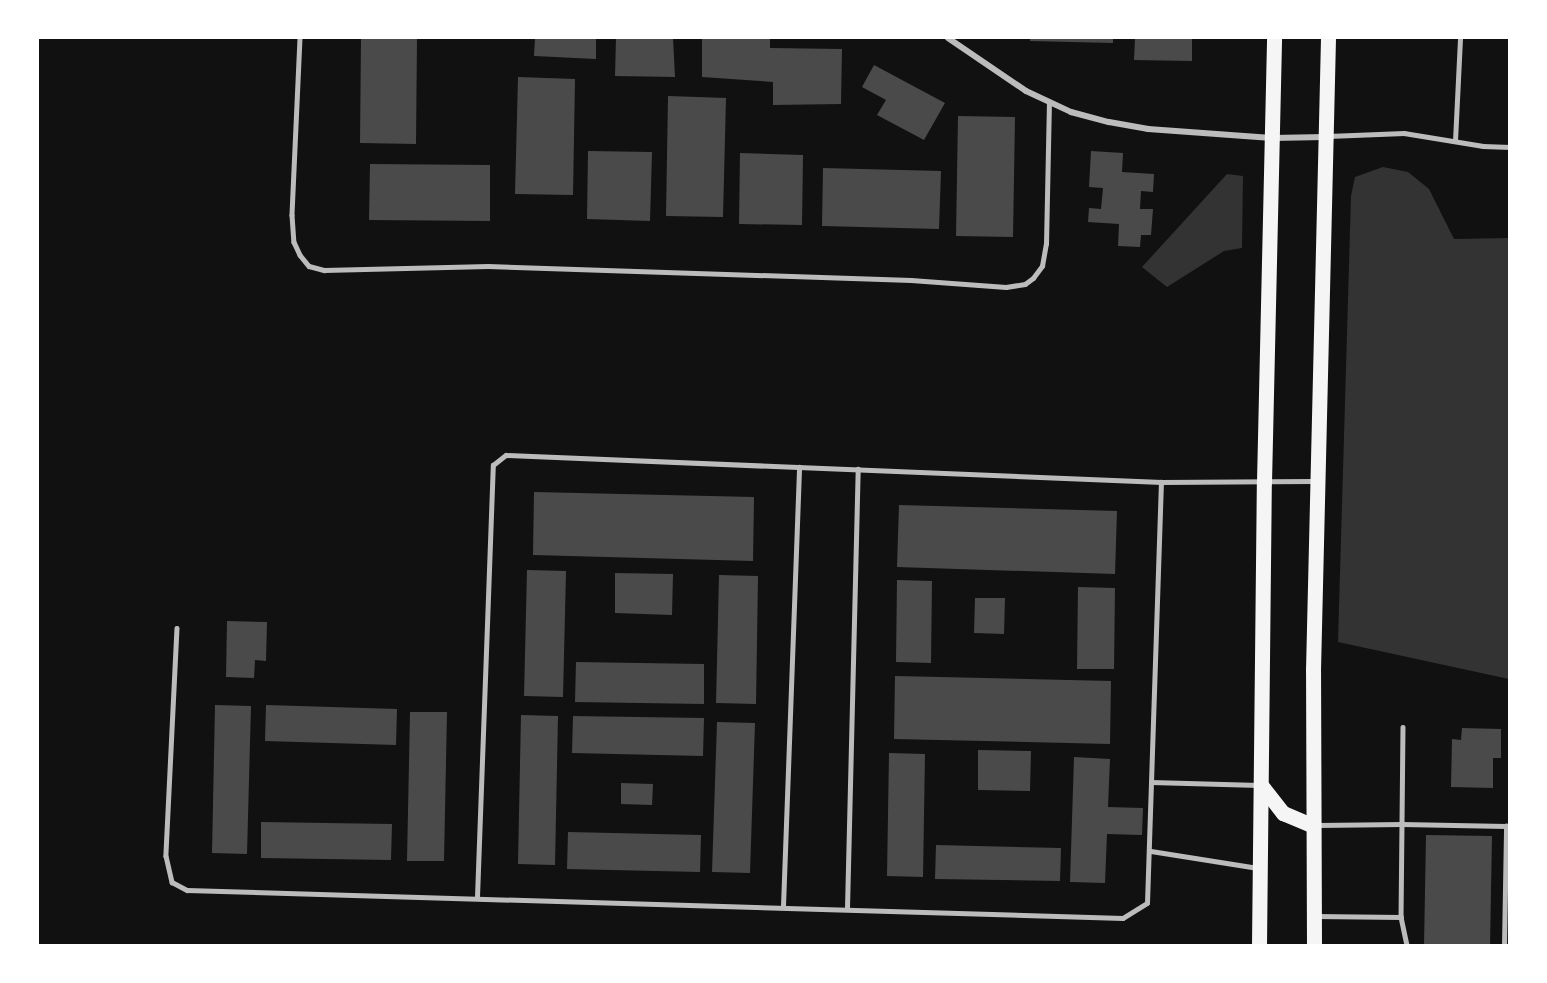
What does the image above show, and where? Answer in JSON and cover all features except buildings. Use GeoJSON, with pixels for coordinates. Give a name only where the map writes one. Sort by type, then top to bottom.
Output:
{"type":"FeatureCollection","features":[{"type":"Feature","properties":{"kind":"main road"},"geometry":{"type":"LineString","coordinates":[[1259,945],[1264,482],[1274,38]]}},
{"type":"Feature","properties":{"kind":"main road"},"geometry":{"type":"LineString","coordinates":[[1314,945],[1316,482],[1328,38]]}},
{"type":"Feature","properties":{"kind":"main road"},"geometry":{"type":"LineString","coordinates":[[1261,785],[1283,813],[1313,826]]}},
{"type":"Feature","properties":{"kind":"street"},"geometry":{"type":"LineString","coordinates":[[948,38],[1026,91],[1090,117],[1148,129],[1272,138],[1326,137]]}},
{"type":"Feature","properties":{"kind":"lane"},"geometry":{"type":"LineString","coordinates":[[300,38],[291,215],[294,242],[300,255],[309,266],[324,270],[488,266],[911,280],[1006,287],[1024,284],[1034,278],[1042,266],[1046,244],[1049,102]]}},
{"type":"Feature","properties":{"kind":"lane"},"geometry":{"type":"LineString","coordinates":[[1455,141],[1460,38]]}},
{"type":"Feature","properties":{"kind":"lane"},"geometry":{"type":"LineString","coordinates":[[1326,137],[1364,133],[1404,133],[1483,146],[1509,147]]}},
{"type":"Feature","properties":{"kind":"lane"},"geometry":{"type":"LineString","coordinates":[[477,897],[493,465],[506,455],[1161,482],[1316,482]]}},
{"type":"Feature","properties":{"kind":"lane"},"geometry":{"type":"LineString","coordinates":[[783,906],[799,467]]}},
{"type":"Feature","properties":{"kind":"lane"},"geometry":{"type":"LineString","coordinates":[[847,908],[858,469]]}},
{"type":"Feature","properties":{"kind":"lane"},"geometry":{"type":"LineString","coordinates":[[177,628],[166,856],[172,882],[187,890],[783,906],[1123,918],[1147,903],[1161,482]]}},
{"type":"Feature","properties":{"kind":"lane"},"geometry":{"type":"LineString","coordinates":[[1403,727],[1401,917],[1407,945]]}},
{"type":"Feature","properties":{"kind":"lane"},"geometry":{"type":"LineString","coordinates":[[1151,782],[1261,785]]}},
{"type":"Feature","properties":{"kind":"lane"},"geometry":{"type":"LineString","coordinates":[[1313,826],[1402,824],[1508,826],[1504,945]]}},
{"type":"Feature","properties":{"kind":"lane"},"geometry":{"type":"LineString","coordinates":[[1150,851],[1260,868]]}},
{"type":"Feature","properties":{"kind":"lane"},"geometry":{"type":"LineString","coordinates":[[1314,916],[1401,917]]}},
{"type":"Feature","properties":{"kind":"shaded area"},"geometry":{"type":"Polygon","coordinates":[[[1383,167],[1408,172],[1429,189],[1454,239],[1509,238],[1509,679],[1338,642],[1351,196],[1355,177],[1383,167]]]}},
{"type":"Feature","properties":{"kind":"shaded area"},"geometry":{"type":"Polygon","coordinates":[[[1227,174],[1243,176],[1242,248],[1224,251],[1167,287],[1142,267],[1227,174]]]}}]}
